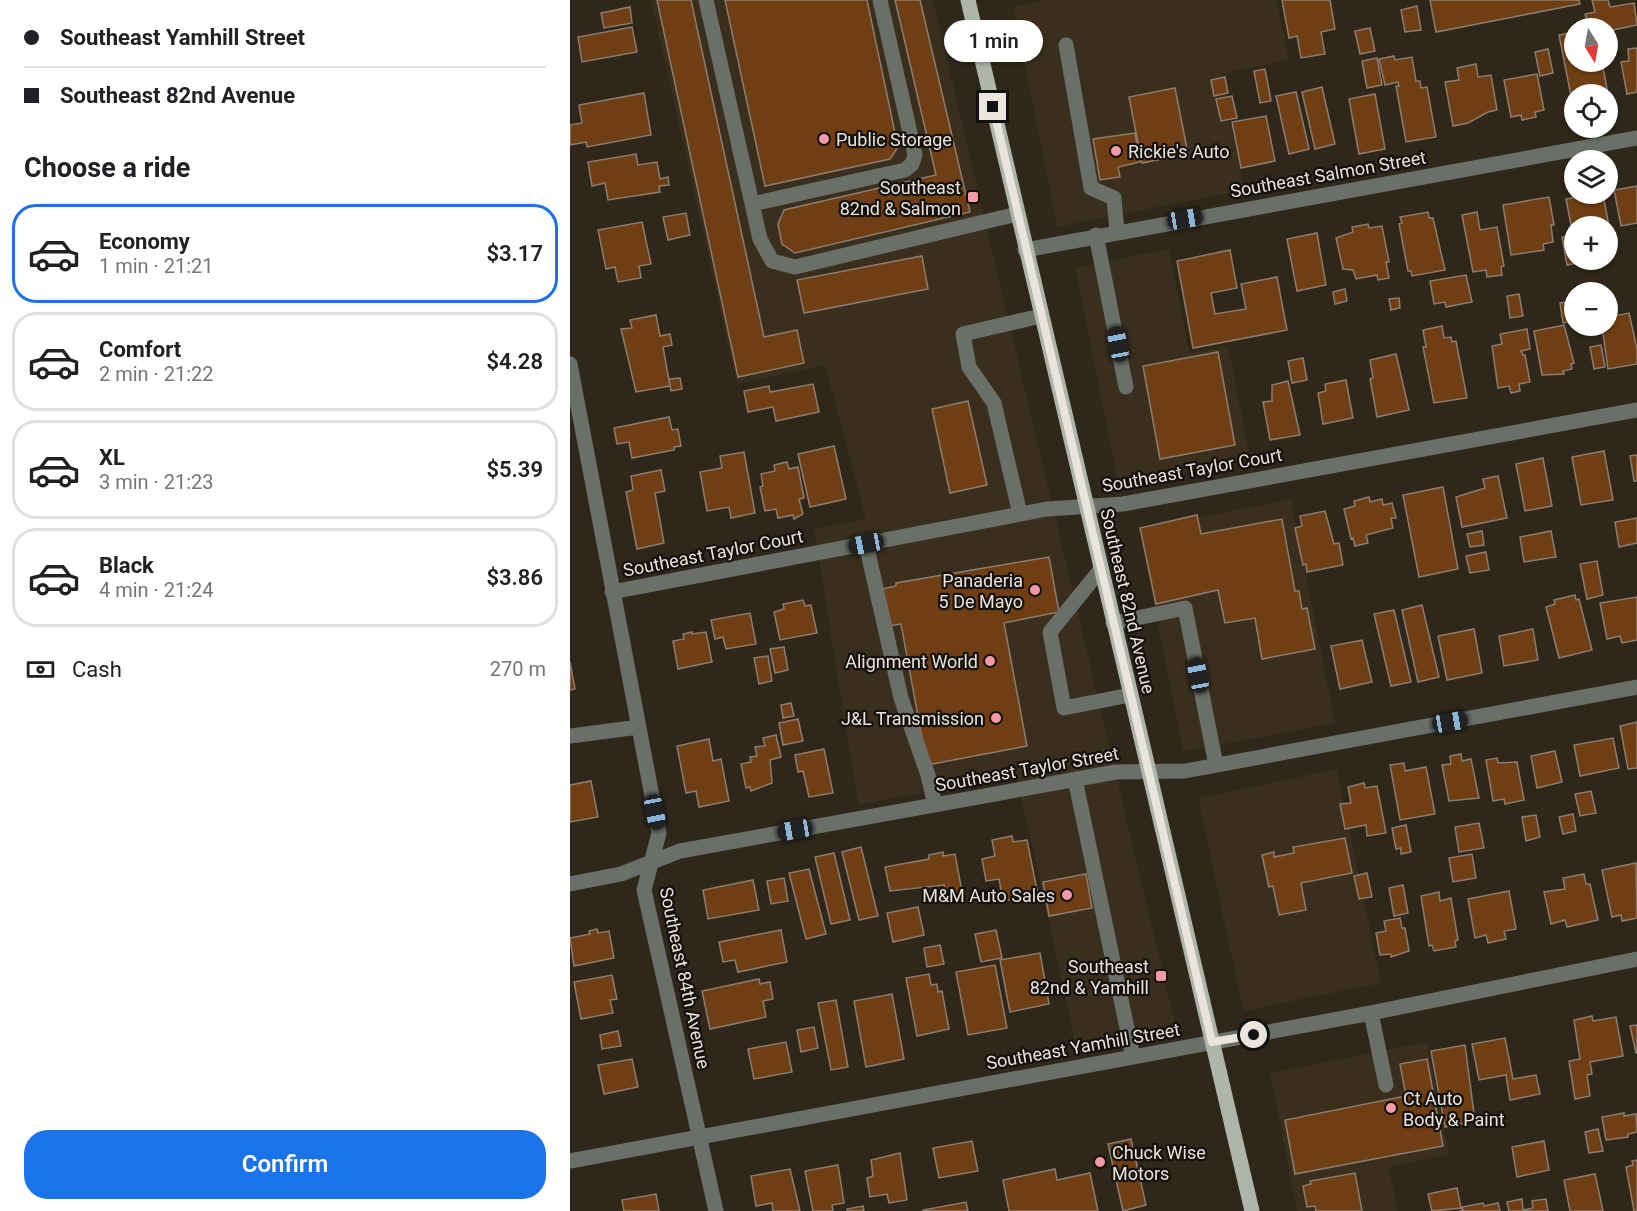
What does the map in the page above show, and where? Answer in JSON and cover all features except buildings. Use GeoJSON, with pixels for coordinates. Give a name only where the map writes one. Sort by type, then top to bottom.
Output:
{"type":"FeatureCollection","features":[{"type":"Feature","properties":{"kind":"main road","name":"Southeast 82nd Avenue"},"geometry":{"type":"LineString","coordinates":[[968,0],[1252,1211]]}},
{"type":"Feature","properties":{"kind":"street"},"geometry":{"type":"LineString","coordinates":[[706,0],[760,239],[772,261],[795,267],[1017,214]]}},
{"type":"Feature","properties":{"kind":"street"},"geometry":{"type":"LineString","coordinates":[[752,204],[905,170],[912,164],[915,155],[880,0]]}},
{"type":"Feature","properties":{"kind":"street"},"geometry":{"type":"LineString","coordinates":[[1066,45],[1091,188],[1114,198],[1117,232]]}},
{"type":"Feature","properties":{"kind":"street","name":"Southeast Salmon Street"},"geometry":{"type":"LineString","coordinates":[[1025,250],[1096,235],[1637,138]]}},
{"type":"Feature","properties":{"kind":"street"},"geometry":{"type":"LineString","coordinates":[[1096,235],[1126,387]]}},
{"type":"Feature","properties":{"kind":"street"},"geometry":{"type":"LineString","coordinates":[[1020,514],[994,403],[969,367],[963,334],[1041,316]]}},
{"type":"Feature","properties":{"kind":"street","name":"Southeast 84th Avenue"},"geometry":{"type":"LineString","coordinates":[[570,364],[659,832],[644,890],[716,1211]]}},
{"type":"Feature","properties":{"kind":"street","name":"Southeast Taylor Court"},"geometry":{"type":"LineString","coordinates":[[612,592],[1047,509],[1123,504],[1637,410]]}},
{"type":"Feature","properties":{"kind":"street"},"geometry":{"type":"LineString","coordinates":[[866,544],[901,698],[928,775],[935,804]]}},
{"type":"Feature","properties":{"kind":"street"},"geometry":{"type":"LineString","coordinates":[[1101,569],[1050,632],[1064,708],[1130,695]]}},
{"type":"Feature","properties":{"kind":"street"},"geometry":{"type":"LineString","coordinates":[[1113,623],[1185,608],[1216,765]]}},
{"type":"Feature","properties":{"kind":"street","name":"Southeast Taylor Street"},"geometry":{"type":"LineString","coordinates":[[570,884],[621,874],[680,851],[1116,772],[1185,771],[1637,687]]}},
{"type":"Feature","properties":{"kind":"street"},"geometry":{"type":"LineString","coordinates":[[570,736],[639,727]]}},
{"type":"Feature","properties":{"kind":"street"},"geometry":{"type":"LineString","coordinates":[[1075,779],[1133,1057]]}},
{"type":"Feature","properties":{"kind":"street","name":"Southeast Yamhill Street"},"geometry":{"type":"LineString","coordinates":[[570,1161],[1371,1013],[1637,959]]}},
{"type":"Feature","properties":{"kind":"street"},"geometry":{"type":"LineString","coordinates":[[1371,1013],[1386,1085]]}},
{"type":"Feature","properties":{"kind":"shaded area"},"geometry":{"type":"Polygon","coordinates":[[[651,0],[933,0],[1176,1028],[1077,1050],[1016,775],[858,805],[814,529],[866,519],[825,365],[737,384],[651,0]]]}},
{"type":"Feature","properties":{"kind":"shaded area"},"geometry":{"type":"Polygon","coordinates":[[[1045,0],[1277,0],[1289,60],[1221,74],[1244,190],[1057,227],[1013,7],[1045,0]]]}},
{"type":"Feature","properties":{"kind":"shaded area"},"geometry":{"type":"Polygon","coordinates":[[[1169,249],[1190,353],[1228,346],[1250,459],[1118,485],[1075,268],[1169,249]]]}},
{"type":"Feature","properties":{"kind":"shaded area"},"geometry":{"type":"Polygon","coordinates":[[[1291,499],[1335,723],[1183,752],[1139,529],[1291,499]]]}},
{"type":"Feature","properties":{"kind":"shaded area"},"geometry":{"type":"Polygon","coordinates":[[[1337,769],[1381,983],[1243,1011],[1198,798],[1337,769]]]}},
{"type":"Feature","properties":{"kind":"shaded area"},"geometry":{"type":"Polygon","coordinates":[[[1427,1042],[1449,1155],[1389,1167],[1397,1211],[1297,1211],[1270,1073],[1427,1042]]]}},
{"type":"Feature","properties":{"kind":"place","name":"Public Storage"},"geometry":{"type":"Point","coordinates":[824,139]}},
{"type":"Feature","properties":{"kind":"place","name":"Rickie's Auto"},"geometry":{"type":"Point","coordinates":[1116,151]}},
{"type":"Feature","properties":{"kind":"place","name":"Southeast 82nd & Salmon"},"geometry":{"type":"Point","coordinates":[973,197]}},
{"type":"Feature","properties":{"kind":"place","name":"Panaderia 5 De Mayo"},"geometry":{"type":"Point","coordinates":[1035,590]}},
{"type":"Feature","properties":{"kind":"place","name":"Alignment World"},"geometry":{"type":"Point","coordinates":[990,661]}},
{"type":"Feature","properties":{"kind":"place","name":"J&L Transmission"},"geometry":{"type":"Point","coordinates":[996,718]}},
{"type":"Feature","properties":{"kind":"place","name":"M&M Auto Sales"},"geometry":{"type":"Point","coordinates":[1067,895]}},
{"type":"Feature","properties":{"kind":"place","name":"Southeast 82nd & Yamhill"},"geometry":{"type":"Point","coordinates":[1161,976]}},
{"type":"Feature","properties":{"kind":"place","name":"Ct Auto Body & Paint"},"geometry":{"type":"Point","coordinates":[1391,1108]}},
{"type":"Feature","properties":{"kind":"place","name":"Chuck Wise Motors"},"geometry":{"type":"Point","coordinates":[1100,1162]}},
{"type":"Feature","properties":{"kind":"route"},"geometry":{"type":"LineString","coordinates":[[993,107],[1212,1042],[1254,1035]]}}]}
